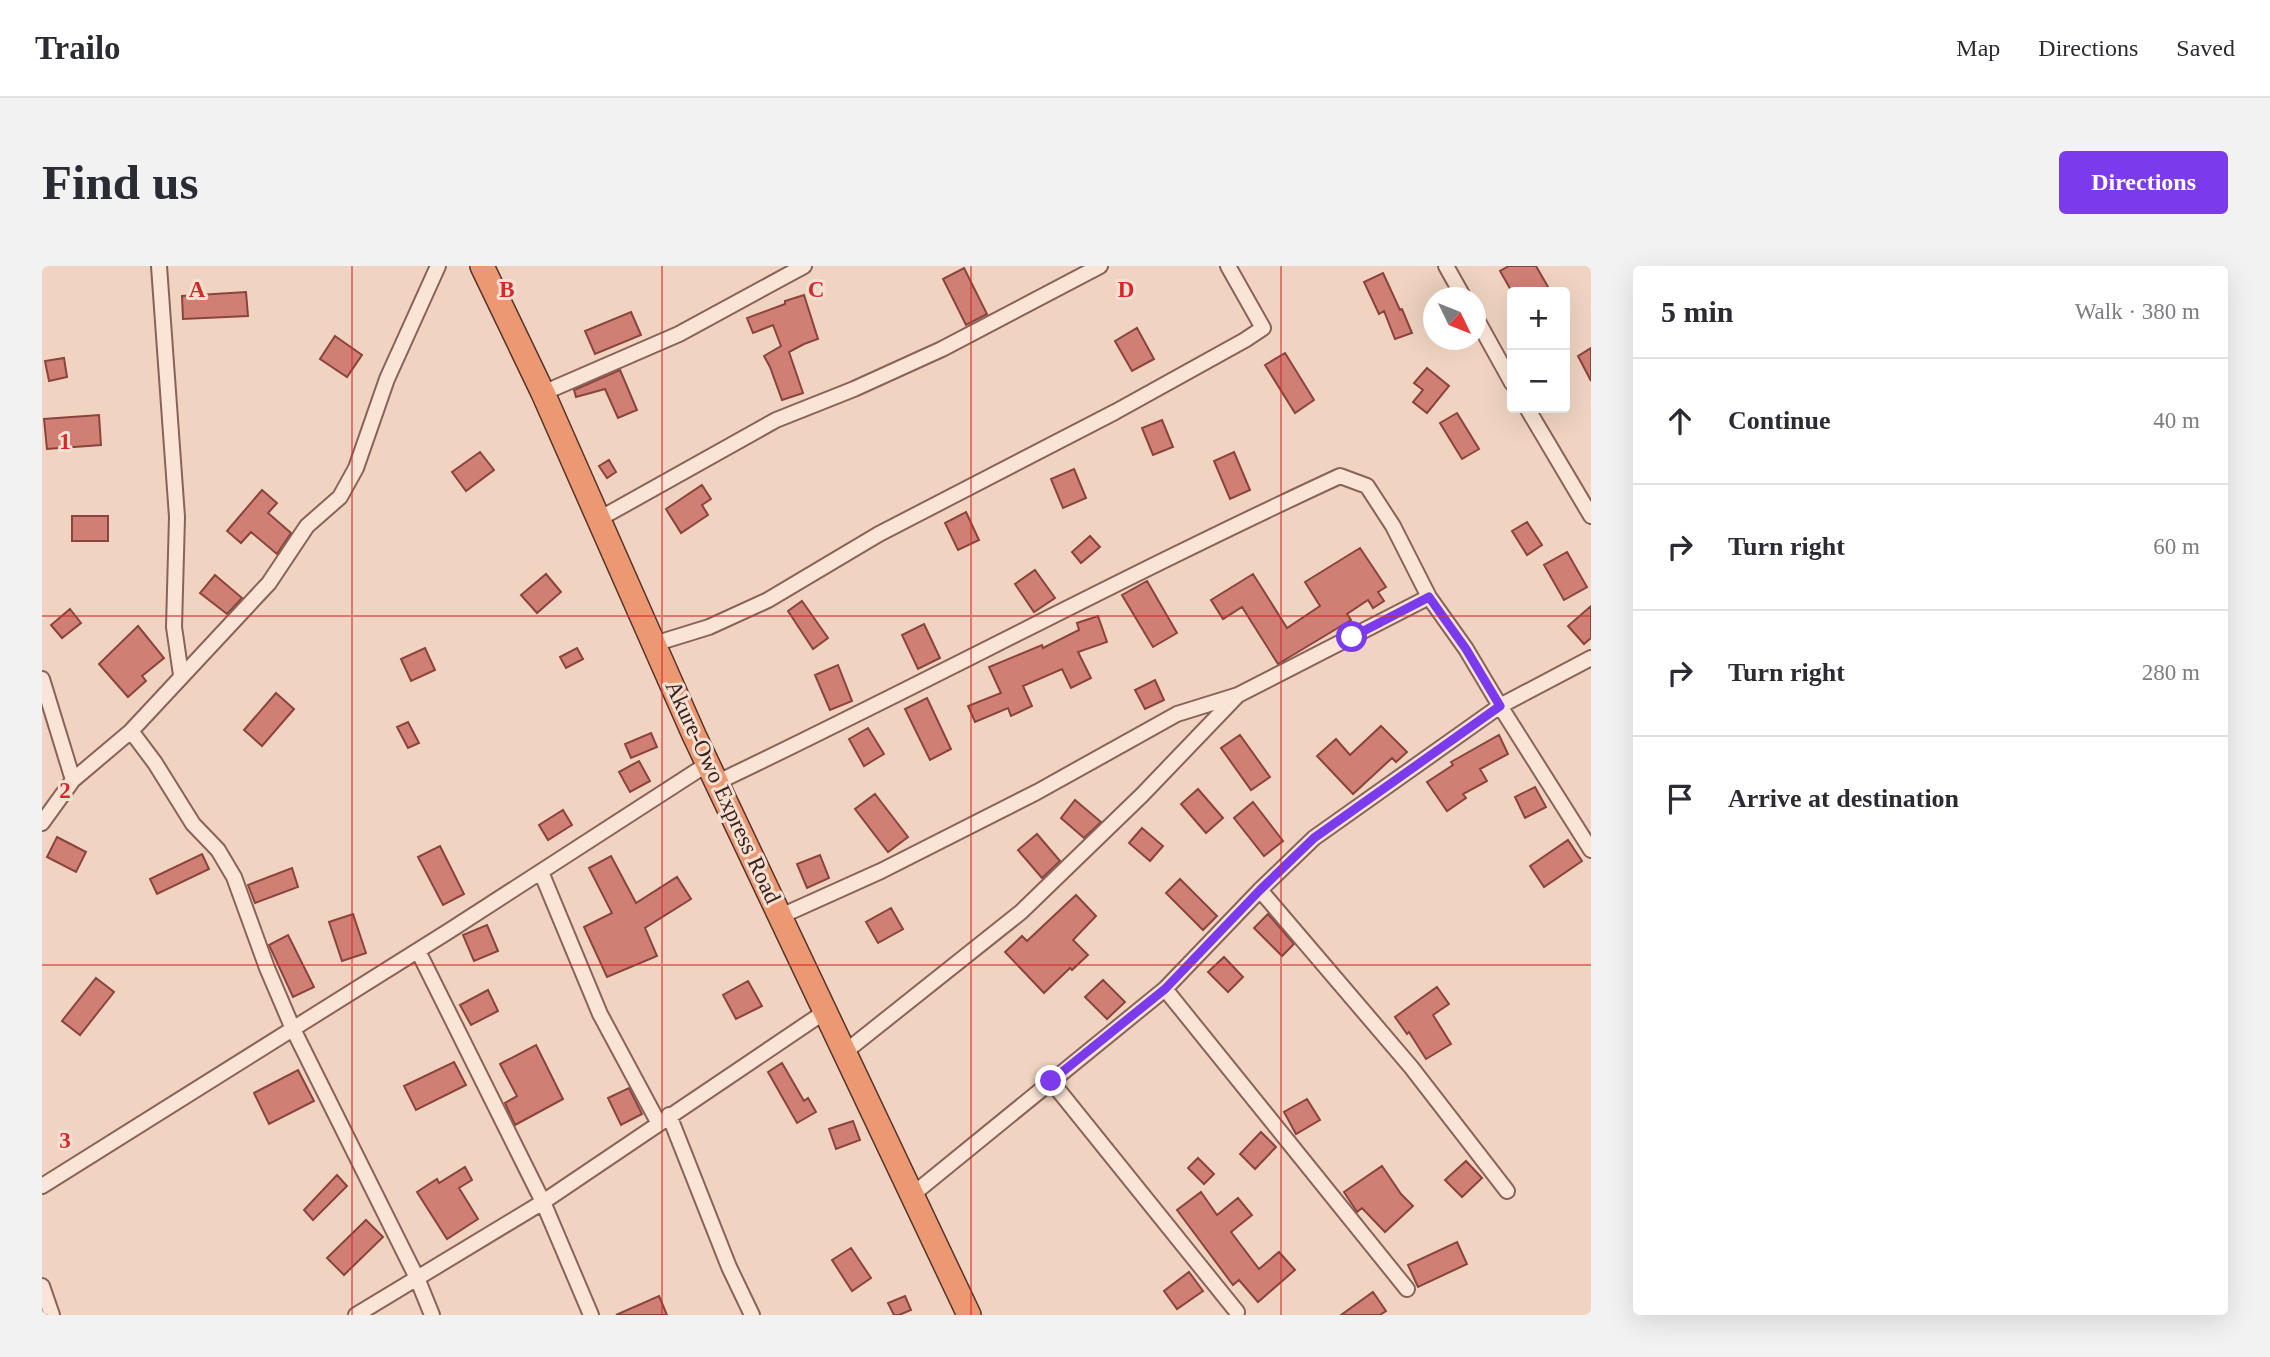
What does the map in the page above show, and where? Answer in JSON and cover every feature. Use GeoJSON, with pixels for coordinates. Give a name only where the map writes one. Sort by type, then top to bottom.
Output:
{"type":"FeatureCollection","features":[{"type":"Feature","properties":{"kind":"highway","name":"Akure-Owo Express Road"},"geometry":{"type":"LineString","coordinates":[[482,266],[543,393],[694,735],[714,772],[969,1315]]}},
{"type":"Feature","properties":{"kind":"street"},"geometry":{"type":"LineString","coordinates":[[159,266],[177,517],[174,627],[181,676]]}},
{"type":"Feature","properties":{"kind":"street"},"geometry":{"type":"LineString","coordinates":[[42,823],[73,780],[131,731],[269,583],[307,526],[340,497],[356,468],[387,379],[438,266]]}},
{"type":"Feature","properties":{"kind":"street"},"geometry":{"type":"LineString","coordinates":[[543,393],[679,334],[804,266]]}},
{"type":"Feature","properties":{"kind":"street"},"geometry":{"type":"LineString","coordinates":[[599,519],[776,419],[854,389],[942,349],[1100,266]]}},
{"type":"Feature","properties":{"kind":"street"},"geometry":{"type":"LineString","coordinates":[[654,644],[709,627],[768,600],[879,534],[1115,412],[1245,340],[1263,328],[1228,266]]}},
{"type":"Feature","properties":{"kind":"street"},"geometry":{"type":"LineString","coordinates":[[1446,266],[1458,287]]}},
{"type":"Feature","properties":{"kind":"street"},"geometry":{"type":"LineString","coordinates":[[1486,337],[1507,374]]}},
{"type":"Feature","properties":{"kind":"street"},"geometry":{"type":"LineString","coordinates":[[1530,413],[1591,516]]}},
{"type":"Feature","properties":{"kind":"street"},"geometry":{"type":"LineString","coordinates":[[42,1186],[541,872],[714,772],[1012,638],[1088,597],[1340,476],[1367,486],[1394,526],[1429,597],[1466,649],[1591,850]]}},
{"type":"Feature","properties":{"kind":"street"},"geometry":{"type":"LineString","coordinates":[[781,916],[881,871],[1037,792],[1177,714],[1238,695],[1429,597]]}},
{"type":"Feature","properties":{"kind":"street"},"geometry":{"type":"LineString","coordinates":[[912,1195],[1165,989],[1314,838],[1500,706],[1591,658]]}},
{"type":"Feature","properties":{"kind":"street"},"geometry":{"type":"LineString","coordinates":[[42,679],[73,780]]}},
{"type":"Feature","properties":{"kind":"street"},"geometry":{"type":"LineString","coordinates":[[845,1052],[1021,912],[1142,795],[1238,695]]}},
{"type":"Feature","properties":{"kind":"street"},"geometry":{"type":"LineString","coordinates":[[131,731],[155,763],[193,824],[218,849],[234,877],[267,968],[293,1029],[417,1278],[432,1315]]}},
{"type":"Feature","properties":{"kind":"street"},"geometry":{"type":"LineString","coordinates":[[541,872],[600,1014],[664,1119],[752,1315]]}},
{"type":"Feature","properties":{"kind":"street"},"geometry":{"type":"LineString","coordinates":[[1260,890],[1411,1067],[1507,1191]]}},
{"type":"Feature","properties":{"kind":"street"},"geometry":{"type":"LineString","coordinates":[[418,951],[543,1202],[592,1315]]}},
{"type":"Feature","properties":{"kind":"street"},"geometry":{"type":"LineString","coordinates":[[1165,989],[1406,1289]]}},
{"type":"Feature","properties":{"kind":"street"},"geometry":{"type":"LineString","coordinates":[[356,1315],[543,1202],[825,1011]]}},
{"type":"Feature","properties":{"kind":"street"},"geometry":{"type":"LineString","coordinates":[[1051,1081],[1237,1312]]}},
{"type":"Feature","properties":{"kind":"street"},"geometry":{"type":"LineString","coordinates":[[42,1286],[52,1315]]}},
{"type":"Feature","properties":{"kind":"building"},"geometry":{"type":"Polygon","coordinates":[[[1509,266],[1536,266],[1548,287],[1509,287],[1500,271],[1509,266]]]}},
{"type":"Feature","properties":{"kind":"building"},"geometry":{"type":"Polygon","coordinates":[[[964,268],[987,314],[966,325],[943,279],[964,268]]]}},
{"type":"Feature","properties":{"kind":"building"},"geometry":{"type":"Polygon","coordinates":[[[1383,273],[1412,333],[1395,339],[1384,311],[1379,314],[1364,282],[1383,273]]]}},
{"type":"Feature","properties":{"kind":"building"},"geometry":{"type":"Polygon","coordinates":[[[246,292],[248,316],[183,319],[182,296],[246,292]]]}},
{"type":"Feature","properties":{"kind":"building"},"geometry":{"type":"Polygon","coordinates":[[[804,295],[818,339],[789,352],[803,393],[782,400],[764,356],[781,346],[773,325],[753,333],[747,318],[804,295]]]}},
{"type":"Feature","properties":{"kind":"building"},"geometry":{"type":"Polygon","coordinates":[[[631,312],[641,335],[595,354],[585,331],[631,312]]]}},
{"type":"Feature","properties":{"kind":"building"},"geometry":{"type":"Polygon","coordinates":[[[1137,328],[1154,359],[1132,371],[1115,341],[1137,328]]]}},
{"type":"Feature","properties":{"kind":"building"},"geometry":{"type":"Polygon","coordinates":[[[335,336],[362,355],[347,377],[320,359],[335,336]]]}},
{"type":"Feature","properties":{"kind":"building"},"geometry":{"type":"Polygon","coordinates":[[[1591,348],[1591,381],[1578,356],[1591,348]]]}},
{"type":"Feature","properties":{"kind":"building"},"geometry":{"type":"Polygon","coordinates":[[[1285,353],[1314,400],[1295,413],[1265,365],[1285,353]]]}},
{"type":"Feature","properties":{"kind":"building"},"geometry":{"type":"Polygon","coordinates":[[[64,358],[67,377],[49,381],[45,361],[64,358]]]}},
{"type":"Feature","properties":{"kind":"building"},"geometry":{"type":"Polygon","coordinates":[[[1427,368],[1449,386],[1427,413],[1413,402],[1423,390],[1414,383],[1427,368]]]}},
{"type":"Feature","properties":{"kind":"building"},"geometry":{"type":"Polygon","coordinates":[[[620,370],[637,410],[618,418],[605,389],[576,397],[574,390],[620,370]]]}},
{"type":"Feature","properties":{"kind":"building"},"geometry":{"type":"Polygon","coordinates":[[[1457,413],[1479,449],[1462,459],[1440,423],[1457,413]]]}},
{"type":"Feature","properties":{"kind":"building"},"geometry":{"type":"Polygon","coordinates":[[[99,415],[101,445],[47,449],[44,419],[99,415]]]}},
{"type":"Feature","properties":{"kind":"building"},"geometry":{"type":"Polygon","coordinates":[[[1162,420],[1173,447],[1153,455],[1142,428],[1162,420]]]}},
{"type":"Feature","properties":{"kind":"building"},"geometry":{"type":"Polygon","coordinates":[[[480,452],[494,470],[466,491],[452,472],[480,452]]]}},
{"type":"Feature","properties":{"kind":"building"},"geometry":{"type":"Polygon","coordinates":[[[1234,452],[1250,490],[1230,499],[1214,461],[1234,452]]]}},
{"type":"Feature","properties":{"kind":"building"},"geometry":{"type":"Polygon","coordinates":[[[609,460],[616,472],[607,478],[599,466],[609,460]]]}},
{"type":"Feature","properties":{"kind":"building"},"geometry":{"type":"Polygon","coordinates":[[[1074,469],[1086,498],[1063,508],[1051,479],[1074,469]]]}},
{"type":"Feature","properties":{"kind":"building"},"geometry":{"type":"Polygon","coordinates":[[[702,485],[711,499],[702,505],[708,515],[681,533],[666,509],[702,485]]]}},
{"type":"Feature","properties":{"kind":"building"},"geometry":{"type":"Polygon","coordinates":[[[262,490],[277,503],[268,513],[291,533],[277,554],[251,532],[241,543],[227,531],[262,490]]]}},
{"type":"Feature","properties":{"kind":"building"},"geometry":{"type":"Polygon","coordinates":[[[966,512],[979,540],[958,550],[945,523],[966,512]]]}},
{"type":"Feature","properties":{"kind":"building"},"geometry":{"type":"Polygon","coordinates":[[[72,516],[108,516],[108,541],[72,541],[72,516]]]}},
{"type":"Feature","properties":{"kind":"building"},"geometry":{"type":"Polygon","coordinates":[[[1527,522],[1542,545],[1527,555],[1512,531],[1527,522]]]}},
{"type":"Feature","properties":{"kind":"building"},"geometry":{"type":"Polygon","coordinates":[[[1090,536],[1100,547],[1081,563],[1072,552],[1090,536]]]}},
{"type":"Feature","properties":{"kind":"building"},"geometry":{"type":"Polygon","coordinates":[[[1360,548],[1386,587],[1378,592],[1384,601],[1373,608],[1368,600],[1347,614],[1351,620],[1278,664],[1242,607],[1223,619],[1211,600],[1253,574],[1287,628],[1320,606],[1305,582],[1360,548]]]}},
{"type":"Feature","properties":{"kind":"building"},"geometry":{"type":"Polygon","coordinates":[[[1567,552],[1587,587],[1564,600],[1544,565],[1567,552]]]}},
{"type":"Feature","properties":{"kind":"building"},"geometry":{"type":"Polygon","coordinates":[[[1035,570],[1055,598],[1034,612],[1015,584],[1035,570]]]}},
{"type":"Feature","properties":{"kind":"building"},"geometry":{"type":"Polygon","coordinates":[[[546,574],[561,592],[537,613],[521,595],[546,574]]]}},
{"type":"Feature","properties":{"kind":"building"},"geometry":{"type":"Polygon","coordinates":[[[215,575],[242,598],[227,614],[200,593],[215,575]]]}},
{"type":"Feature","properties":{"kind":"building"},"geometry":{"type":"Polygon","coordinates":[[[1147,581],[1177,633],[1153,647],[1122,595],[1147,581]]]}},
{"type":"Feature","properties":{"kind":"building"},"geometry":{"type":"Polygon","coordinates":[[[802,601],[828,638],[813,649],[788,611],[802,601]]]}},
{"type":"Feature","properties":{"kind":"building"},"geometry":{"type":"Polygon","coordinates":[[[1591,606],[1591,638],[1584,644],[1568,626],[1591,606]]]}},
{"type":"Feature","properties":{"kind":"building"},"geometry":{"type":"Polygon","coordinates":[[[70,609],[81,623],[62,638],[51,625],[70,609]]]}},
{"type":"Feature","properties":{"kind":"building"},"geometry":{"type":"Polygon","coordinates":[[[1098,616],[1107,642],[1078,652],[1091,678],[1071,688],[1062,669],[1023,686],[1032,706],[1011,716],[1008,708],[975,722],[968,706],[1001,693],[989,667],[1042,645],[1043,648],[1079,630],[1077,623],[1098,616]]]}},
{"type":"Feature","properties":{"kind":"building"},"geometry":{"type":"Polygon","coordinates":[[[924,624],[940,658],[918,669],[902,635],[924,624]]]}},
{"type":"Feature","properties":{"kind":"building"},"geometry":{"type":"Polygon","coordinates":[[[138,626],[164,658],[142,676],[146,681],[128,697],[99,664],[138,626]]]}},
{"type":"Feature","properties":{"kind":"building"},"geometry":{"type":"Polygon","coordinates":[[[425,648],[435,670],[411,681],[401,659],[425,648]]]}},
{"type":"Feature","properties":{"kind":"building"},"geometry":{"type":"Polygon","coordinates":[[[577,648],[583,659],[566,668],[560,657],[577,648]]]}},
{"type":"Feature","properties":{"kind":"building"},"geometry":{"type":"Polygon","coordinates":[[[838,665],[852,701],[830,710],[815,675],[838,665]]]}},
{"type":"Feature","properties":{"kind":"building"},"geometry":{"type":"Polygon","coordinates":[[[1155,680],[1164,700],[1145,709],[1135,690],[1155,680]]]}},
{"type":"Feature","properties":{"kind":"building"},"geometry":{"type":"Polygon","coordinates":[[[276,693],[294,709],[262,746],[244,730],[276,693]]]}},
{"type":"Feature","properties":{"kind":"building"},"geometry":{"type":"Polygon","coordinates":[[[927,698],[951,749],[930,760],[905,709],[927,698]]]}},
{"type":"Feature","properties":{"kind":"building"},"geometry":{"type":"Polygon","coordinates":[[[408,722],[419,743],[408,748],[397,727],[408,722]]]}},
{"type":"Feature","properties":{"kind":"building"},"geometry":{"type":"Polygon","coordinates":[[[1381,726],[1407,752],[1396,762],[1392,758],[1353,794],[1317,756],[1336,739],[1350,755],[1381,726]]]}},
{"type":"Feature","properties":{"kind":"building"},"geometry":{"type":"Polygon","coordinates":[[[868,728],[884,754],[864,766],[849,739],[868,728]]]}},
{"type":"Feature","properties":{"kind":"building"},"geometry":{"type":"Polygon","coordinates":[[[651,733],[657,747],[631,758],[625,744],[651,733]]]}},
{"type":"Feature","properties":{"kind":"building"},"geometry":{"type":"Polygon","coordinates":[[[1240,735],[1270,777],[1251,790],[1221,748],[1240,735]]]}},
{"type":"Feature","properties":{"kind":"building"},"geometry":{"type":"Polygon","coordinates":[[[1499,735],[1508,754],[1480,769],[1487,781],[1463,794],[1466,798],[1447,811],[1427,782],[1453,765],[1451,762],[1499,735]]]}},
{"type":"Feature","properties":{"kind":"building"},"geometry":{"type":"Polygon","coordinates":[[[639,761],[650,781],[630,792],[619,772],[639,761]]]}},
{"type":"Feature","properties":{"kind":"building"},"geometry":{"type":"Polygon","coordinates":[[[1535,787],[1546,807],[1525,818],[1515,797],[1535,787]]]}},
{"type":"Feature","properties":{"kind":"building"},"geometry":{"type":"Polygon","coordinates":[[[1198,789],[1223,818],[1206,833],[1181,804],[1198,789]]]}},
{"type":"Feature","properties":{"kind":"building"},"geometry":{"type":"Polygon","coordinates":[[[875,794],[908,837],[888,852],[855,809],[875,794]]]}},
{"type":"Feature","properties":{"kind":"building"},"geometry":{"type":"Polygon","coordinates":[[[1075,800],[1101,822],[1084,838],[1061,818],[1075,800]]]}},
{"type":"Feature","properties":{"kind":"building"},"geometry":{"type":"Polygon","coordinates":[[[1253,802],[1283,841],[1264,856],[1234,818],[1253,802]]]}},
{"type":"Feature","properties":{"kind":"building"},"geometry":{"type":"Polygon","coordinates":[[[563,810],[572,825],[548,840],[539,825],[563,810]]]}},
{"type":"Feature","properties":{"kind":"building"},"geometry":{"type":"Polygon","coordinates":[[[1142,828],[1163,846],[1150,861],[1129,843],[1142,828]]]}},
{"type":"Feature","properties":{"kind":"building"},"geometry":{"type":"Polygon","coordinates":[[[1037,834],[1060,861],[1042,878],[1018,850],[1037,834]]]}},
{"type":"Feature","properties":{"kind":"building"},"geometry":{"type":"Polygon","coordinates":[[[57,837],[86,852],[76,872],[47,857],[57,837]]]}},
{"type":"Feature","properties":{"kind":"building"},"geometry":{"type":"Polygon","coordinates":[[[1568,840],[1582,861],[1544,887],[1530,866],[1568,840]]]}},
{"type":"Feature","properties":{"kind":"building"},"geometry":{"type":"Polygon","coordinates":[[[440,846],[464,894],[443,905],[418,857],[440,846]]]}},
{"type":"Feature","properties":{"kind":"building"},"geometry":{"type":"Polygon","coordinates":[[[202,854],[209,869],[157,894],[150,879],[202,854]]]}},
{"type":"Feature","properties":{"kind":"building"},"geometry":{"type":"Polygon","coordinates":[[[820,855],[829,878],[807,888],[797,864],[820,855]]]}},
{"type":"Feature","properties":{"kind":"building"},"geometry":{"type":"Polygon","coordinates":[[[611,856],[636,903],[677,877],[691,899],[645,928],[657,956],[607,977],[584,927],[612,913],[589,868],[611,856]]]}},
{"type":"Feature","properties":{"kind":"building"},"geometry":{"type":"Polygon","coordinates":[[[292,868],[298,887],[255,903],[248,885],[292,868]]]}},
{"type":"Feature","properties":{"kind":"building"},"geometry":{"type":"Polygon","coordinates":[[[1180,879],[1217,916],[1203,930],[1166,893],[1180,879]]]}},
{"type":"Feature","properties":{"kind":"building"},"geometry":{"type":"Polygon","coordinates":[[[1076,895],[1096,916],[1073,940],[1088,955],[1044,993],[1005,952],[1022,936],[1027,941],[1076,895]]]}},
{"type":"Feature","properties":{"kind":"building"},"geometry":{"type":"Polygon","coordinates":[[[891,908],[903,929],[878,943],[866,922],[891,908]]]}},
{"type":"Feature","properties":{"kind":"building"},"geometry":{"type":"Polygon","coordinates":[[[353,914],[366,953],[342,961],[329,922],[353,914]]]}},
{"type":"Feature","properties":{"kind":"building"},"geometry":{"type":"Polygon","coordinates":[[[1268,914],[1294,944],[1282,956],[1254,928],[1268,914]]]}},
{"type":"Feature","properties":{"kind":"building"},"geometry":{"type":"Polygon","coordinates":[[[487,925],[498,951],[474,961],[463,935],[487,925]]]}},
{"type":"Feature","properties":{"kind":"building"},"geometry":{"type":"Polygon","coordinates":[[[288,935],[314,987],[293,997],[269,945],[288,935]]]}},
{"type":"Feature","properties":{"kind":"building"},"geometry":{"type":"Polygon","coordinates":[[[1224,957],[1243,977],[1228,992],[1208,972],[1224,957]]]}},
{"type":"Feature","properties":{"kind":"building"},"geometry":{"type":"Polygon","coordinates":[[[96,978],[114,992],[80,1035],[62,1021],[96,978]]]}},
{"type":"Feature","properties":{"kind":"building"},"geometry":{"type":"Polygon","coordinates":[[[1103,980],[1125,1002],[1107,1019],[1085,997],[1103,980]]]}},
{"type":"Feature","properties":{"kind":"building"},"geometry":{"type":"Polygon","coordinates":[[[748,981],[762,1006],[736,1019],[723,995],[748,981]]]}},
{"type":"Feature","properties":{"kind":"building"},"geometry":{"type":"Polygon","coordinates":[[[1437,987],[1449,1004],[1433,1015],[1451,1044],[1426,1059],[1409,1032],[1407,1034],[1395,1017],[1437,987]]]}},
{"type":"Feature","properties":{"kind":"building"},"geometry":{"type":"Polygon","coordinates":[[[488,990],[498,1011],[471,1025],[460,1005],[488,990]]]}},
{"type":"Feature","properties":{"kind":"building"},"geometry":{"type":"Polygon","coordinates":[[[536,1045],[563,1099],[515,1125],[505,1103],[517,1096],[500,1064],[536,1045]]]}},
{"type":"Feature","properties":{"kind":"building"},"geometry":{"type":"Polygon","coordinates":[[[454,1062],[466,1085],[416,1110],[404,1086],[454,1062]]]}},
{"type":"Feature","properties":{"kind":"building"},"geometry":{"type":"Polygon","coordinates":[[[782,1063],[804,1101],[808,1098],[816,1112],[797,1123],[768,1072],[782,1063]]]}},
{"type":"Feature","properties":{"kind":"building"},"geometry":{"type":"Polygon","coordinates":[[[298,1070],[314,1101],[269,1124],[254,1093],[298,1070]]]}},
{"type":"Feature","properties":{"kind":"building"},"geometry":{"type":"Polygon","coordinates":[[[629,1088],[642,1114],[621,1125],[608,1098],[629,1088]]]}},
{"type":"Feature","properties":{"kind":"building"},"geometry":{"type":"Polygon","coordinates":[[[1307,1099],[1320,1120],[1296,1134],[1284,1112],[1307,1099]]]}},
{"type":"Feature","properties":{"kind":"building"},"geometry":{"type":"Polygon","coordinates":[[[853,1121],[860,1140],[836,1149],[829,1129],[853,1121]]]}},
{"type":"Feature","properties":{"kind":"building"},"geometry":{"type":"Polygon","coordinates":[[[1261,1132],[1276,1147],[1255,1169],[1240,1154],[1261,1132]]]}},
{"type":"Feature","properties":{"kind":"building"},"geometry":{"type":"Polygon","coordinates":[[[1198,1158],[1214,1174],[1204,1184],[1188,1168],[1198,1158]]]}},
{"type":"Feature","properties":{"kind":"building"},"geometry":{"type":"Polygon","coordinates":[[[1466,1161],[1482,1178],[1462,1197],[1445,1180],[1466,1161]]]}},
{"type":"Feature","properties":{"kind":"building"},"geometry":{"type":"Polygon","coordinates":[[[1382,1166],[1401,1194],[1413,1206],[1385,1232],[1362,1208],[1357,1212],[1344,1192],[1382,1166]]]}},
{"type":"Feature","properties":{"kind":"building"},"geometry":{"type":"Polygon","coordinates":[[[465,1167],[472,1180],[459,1188],[478,1219],[447,1239],[417,1192],[437,1179],[439,1183],[465,1167]]]}},
{"type":"Feature","properties":{"kind":"building"},"geometry":{"type":"Polygon","coordinates":[[[337,1175],[347,1186],[313,1220],[304,1210],[337,1175]]]}},
{"type":"Feature","properties":{"kind":"building"},"geometry":{"type":"Polygon","coordinates":[[[1201,1192],[1217,1215],[1238,1198],[1252,1215],[1231,1232],[1259,1269],[1279,1252],[1295,1270],[1258,1302],[1239,1280],[1233,1285],[1177,1210],[1201,1192]]]}},
{"type":"Feature","properties":{"kind":"building"},"geometry":{"type":"Polygon","coordinates":[[[366,1220],[383,1237],[344,1275],[327,1258],[366,1220]]]}},
{"type":"Feature","properties":{"kind":"building"},"geometry":{"type":"Polygon","coordinates":[[[1457,1242],[1467,1264],[1418,1287],[1408,1265],[1457,1242]]]}},
{"type":"Feature","properties":{"kind":"building"},"geometry":{"type":"Polygon","coordinates":[[[851,1248],[871,1278],[852,1291],[832,1260],[851,1248]]]}},
{"type":"Feature","properties":{"kind":"building"},"geometry":{"type":"Polygon","coordinates":[[[1189,1272],[1203,1291],[1177,1309],[1164,1291],[1189,1272]]]}},
{"type":"Feature","properties":{"kind":"building"},"geometry":{"type":"Polygon","coordinates":[[[1373,1292],[1386,1311],[1380,1315],[1341,1315],[1373,1292]]]}},
{"type":"Feature","properties":{"kind":"building"},"geometry":{"type":"Polygon","coordinates":[[[659,1296],[667,1315],[616,1315],[659,1296]]]}},
{"type":"Feature","properties":{"kind":"building"},"geometry":{"type":"Polygon","coordinates":[[[905,1296],[911,1310],[894,1315],[888,1303],[905,1296]]]}},
{"type":"Feature","properties":{"kind":"route"},"geometry":{"type":"LineString","coordinates":[[1051,1081],[1165,989],[1314,838],[1500,706],[1466,649],[1429,597],[1352,637]]}}]}
